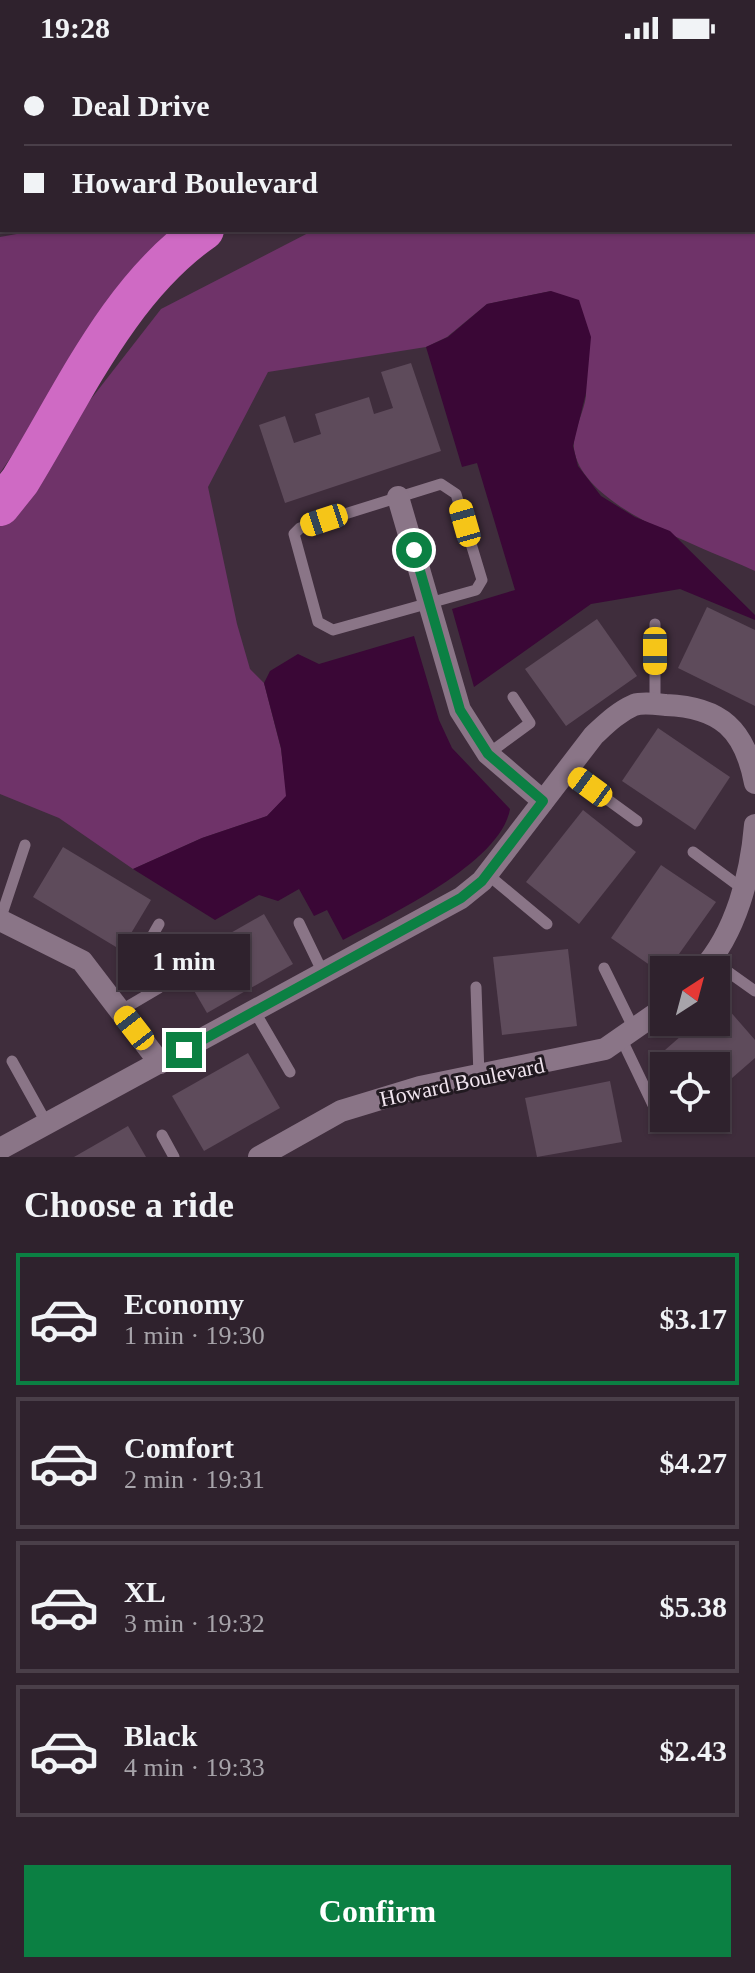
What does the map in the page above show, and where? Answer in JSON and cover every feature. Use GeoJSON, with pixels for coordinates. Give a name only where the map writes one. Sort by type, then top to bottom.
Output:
{"type":"FeatureCollection","features":[{"type":"Feature","properties":{"kind":"highway"},"geometry":{"type":"LineString","coordinates":[[0,506],[20,481],[130,303],[163,264],[202,232]]}},
{"type":"Feature","properties":{"kind":"street"},"geometry":{"type":"LineString","coordinates":[[398,497],[460,710],[488,754],[543,801]]}},
{"type":"Feature","properties":{"kind":"street"},"geometry":{"type":"LineString","coordinates":[[0,1149],[461,898],[487,874],[594,735],[614,717],[637,704],[708,710],[748,736],[755,783]]}},
{"type":"Feature","properties":{"kind":"street"},"geometry":{"type":"LineString","coordinates":[[711,956],[732,922],[743,889],[755,825]]}},
{"type":"Feature","properties":{"kind":"street"},"geometry":{"type":"LineString","coordinates":[[0,920],[82,961],[160,1063]]}},
{"type":"Feature","properties":{"kind":"street","name":"Howard Boulevard"},"geometry":{"type":"LineString","coordinates":[[259,1157],[341,1111],[420,1087],[605,1049],[650,1018]]}},
{"type":"Feature","properties":{"kind":"lane"},"geometry":{"type":"LineString","coordinates":[[441,484],[456,494],[482,580],[476,590],[429,603],[333,630],[323,627],[318,622],[294,541],[300,528],[441,484]]}},
{"type":"Feature","properties":{"kind":"lane"},"geometry":{"type":"LineString","coordinates":[[655,624],[655,704]]}},
{"type":"Feature","properties":{"kind":"lane"},"geometry":{"type":"LineString","coordinates":[[488,754],[530,723],[513,697]]}},
{"type":"Feature","properties":{"kind":"lane"},"geometry":{"type":"LineString","coordinates":[[567,770],[637,821]]}},
{"type":"Feature","properties":{"kind":"lane"},"geometry":{"type":"LineString","coordinates":[[0,920],[25,845]]}},
{"type":"Feature","properties":{"kind":"lane"},"geometry":{"type":"LineString","coordinates":[[693,852],[743,889]]}},
{"type":"Feature","properties":{"kind":"lane"},"geometry":{"type":"LineString","coordinates":[[487,874],[547,924]]}},
{"type":"Feature","properties":{"kind":"lane"},"geometry":{"type":"LineString","coordinates":[[299,923],[324,975]]}},
{"type":"Feature","properties":{"kind":"lane"},"geometry":{"type":"LineString","coordinates":[[120,1011],[159,988],[148,970],[144,954],[159,924]]}},
{"type":"Feature","properties":{"kind":"lane"},"geometry":{"type":"LineString","coordinates":[[604,968],[650,1095]]}},
{"type":"Feature","properties":{"kind":"lane"},"geometry":{"type":"LineString","coordinates":[[730,978],[755,991]]}},
{"type":"Feature","properties":{"kind":"lane"},"geometry":{"type":"LineString","coordinates":[[476,987],[479,1076]]}},
{"type":"Feature","properties":{"kind":"lane"},"geometry":{"type":"LineString","coordinates":[[255,1012],[290,1072]]}},
{"type":"Feature","properties":{"kind":"lane"},"geometry":{"type":"LineString","coordinates":[[12,1061],[47,1124]]}},
{"type":"Feature","properties":{"kind":"lane"},"geometry":{"type":"LineString","coordinates":[[162,1135],[174,1157]]}},
{"type":"Feature","properties":{"kind":"shaded area"},"geometry":{"type":"Polygon","coordinates":[[[28,232],[178,232],[146,258],[0,473],[0,237],[28,232]]]}},
{"type":"Feature","properties":{"kind":"shaded area"},"geometry":{"type":"Polygon","coordinates":[[[310,232],[755,232],[755,571],[649,524],[599,490],[582,470],[574,443],[585,402],[585,387],[551,291],[487,304],[447,337],[426,347],[268,372],[208,487],[237,624],[250,669],[264,683],[281,749],[287,796],[267,816],[202,838],[133,869],[59,818],[0,794],[0,516],[161,309],[310,232]]]}},
{"type":"Feature","properties":{"kind":"shaded area"},"geometry":{"type":"Polygon","coordinates":[[[551,291],[579,300],[591,337],[586,393],[573,446],[578,466],[601,496],[635,517],[670,531],[755,615],[755,620],[680,589],[591,604],[474,687],[452,609],[515,590],[477,463],[462,467],[426,347],[448,337],[487,304],[551,291]]]}},
{"type":"Feature","properties":{"kind":"shaded area"},"geometry":{"type":"Polygon","coordinates":[[[414,636],[439,720],[452,748],[510,809],[502,829],[465,868],[413,902],[343,940],[327,910],[314,916],[299,889],[278,901],[259,895],[215,920],[133,869],[202,838],[267,816],[286,796],[281,748],[264,683],[270,671],[298,654],[319,664],[414,636]]]}},
{"type":"Feature","properties":{"kind":"building"},"geometry":{"type":"Polygon","coordinates":[[[411,363],[441,451],[285,503],[259,425],[285,416],[294,443],[321,434],[315,414],[369,397],[374,414],[393,408],[381,372],[411,363]]]}},
{"type":"Feature","properties":{"kind":"building"},"geometry":{"type":"Polygon","coordinates":[[[707,607],[755,630],[755,706],[678,668],[707,607]]]}},
{"type":"Feature","properties":{"kind":"building"},"geometry":{"type":"Polygon","coordinates":[[[597,619],[637,676],[566,726],[525,669],[597,619]]]}},
{"type":"Feature","properties":{"kind":"building"},"geometry":{"type":"Polygon","coordinates":[[[658,728],[730,777],[695,830],[622,781],[658,728]]]}},
{"type":"Feature","properties":{"kind":"building"},"geometry":{"type":"Polygon","coordinates":[[[583,810],[636,852],[579,924],[526,882],[583,810]]]}},
{"type":"Feature","properties":{"kind":"building"},"geometry":{"type":"Polygon","coordinates":[[[63,847],[151,900],[121,950],[33,897],[63,847]]]}},
{"type":"Feature","properties":{"kind":"building"},"geometry":{"type":"Polygon","coordinates":[[[661,865],[716,902],[678,956],[650,956],[650,965],[611,938],[661,865]]]}},
{"type":"Feature","properties":{"kind":"building"},"geometry":{"type":"Polygon","coordinates":[[[264,914],[293,964],[207,1013],[178,963],[264,914]]]}},
{"type":"Feature","properties":{"kind":"building"},"geometry":{"type":"Polygon","coordinates":[[[568,949],[577,1026],[502,1035],[493,957],[568,949]]]}},
{"type":"Feature","properties":{"kind":"building"},"geometry":{"type":"Polygon","coordinates":[[[730,1011],[755,1040],[755,1058],[730,1080],[730,1052],[663,1052],[681,1036],[730,1036],[730,1011]]]}},
{"type":"Feature","properties":{"kind":"building"},"geometry":{"type":"Polygon","coordinates":[[[248,1053],[280,1108],[204,1151],[172,1096],[248,1053]]]}},
{"type":"Feature","properties":{"kind":"building"},"geometry":{"type":"Polygon","coordinates":[[[610,1081],[622,1142],[537,1157],[525,1098],[610,1081]]]}},
{"type":"Feature","properties":{"kind":"building"},"geometry":{"type":"Polygon","coordinates":[[[128,1126],[146,1157],[74,1157],[128,1126]]]}},
{"type":"Feature","properties":{"kind":"route"},"geometry":{"type":"LineString","coordinates":[[184,1050],[461,898],[482,881],[543,801],[488,754],[460,710],[414,550]]}}]}
